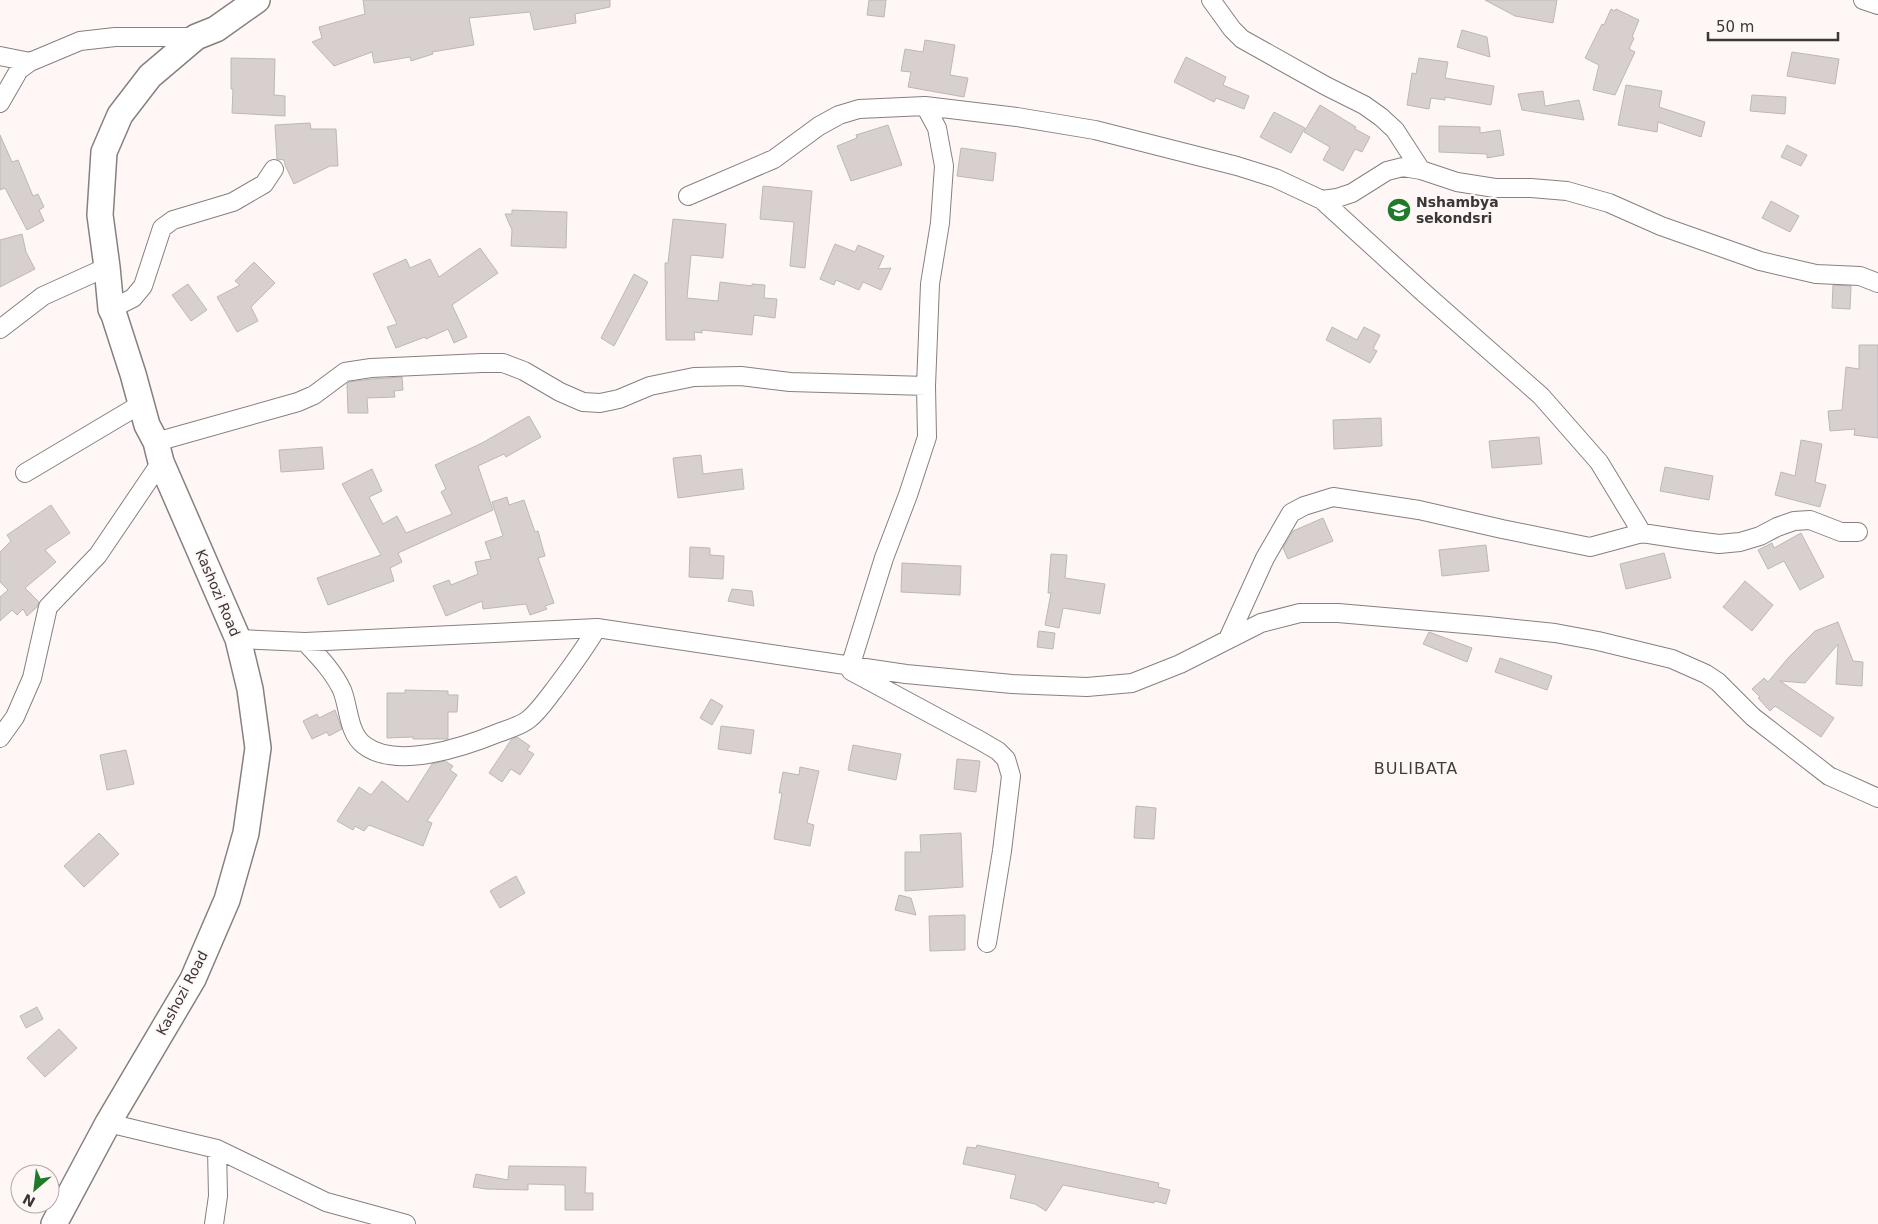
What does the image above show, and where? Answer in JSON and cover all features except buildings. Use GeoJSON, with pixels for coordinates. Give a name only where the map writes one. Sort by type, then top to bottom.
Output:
{"type":"FeatureCollection","features":[{"type":"Feature","properties":{"kind":"main road","name":"Kashozi Road"},"geometry":{"type":"LineString","coordinates":[[54,1224],[108,1123],[192,978],[227,900],[246,833],[258,748],[250,689],[238,639],[147,424],[117,323],[110,309],[100,215],[104,152],[120,115],[150,76],[196,37],[216,29],[257,0]]}},
{"type":"Feature","properties":{"kind":"street"},"geometry":{"type":"LineString","coordinates":[[1211,0],[1232,29],[1242,38],[1326,86],[1364,105],[1381,117],[1395,130],[1422,170]]}},
{"type":"Feature","properties":{"kind":"street"},"geometry":{"type":"LineString","coordinates":[[1862,0],[1878,4]]}},
{"type":"Feature","properties":{"kind":"street"},"geometry":{"type":"LineString","coordinates":[[0,102],[19,70],[30,62],[80,41],[115,37],[196,37]]}},
{"type":"Feature","properties":{"kind":"street"},"geometry":{"type":"LineString","coordinates":[[0,56],[30,62]]}},
{"type":"Feature","properties":{"kind":"street"},"geometry":{"type":"LineString","coordinates":[[688,196],[774,159],[819,126],[839,116],[859,109],[925,106],[1017,117],[1095,130],[1238,166],[1275,178],[1322,200],[1541,396],[1599,462],[1642,532]]}},
{"type":"Feature","properties":{"kind":"street"},"geometry":{"type":"LineString","coordinates":[[846,666],[927,437],[926,386],[930,284],[940,223],[944,166],[937,128],[925,106]]}},
{"type":"Feature","properties":{"kind":"street"},"geometry":{"type":"LineString","coordinates":[[1322,200],[1352,193],[1387,171],[1403,167],[1422,170],[1457,182],[1495,188],[1567,191],[1609,203],[1718,248],[1760,261],[1816,274],[1860,276],[1878,283]]}},
{"type":"Feature","properties":{"kind":"street"},"geometry":{"type":"LineString","coordinates":[[110,309],[133,298],[143,286],[151,264],[155,244],[162,228],[173,220],[233,202],[264,184],[274,169]]}},
{"type":"Feature","properties":{"kind":"street"},"geometry":{"type":"LineString","coordinates":[[0,329],[43,296],[107,267]]}},
{"type":"Feature","properties":{"kind":"street"},"geometry":{"type":"LineString","coordinates":[[0,738],[15,717],[32,678],[48,607],[98,556],[159,452],[298,402],[314,395],[345,372],[371,368],[482,363],[503,364],[524,371],[560,392],[583,402],[600,403],[619,399],[650,386],[694,377],[741,376],[790,382],[926,386]]}},
{"type":"Feature","properties":{"kind":"street"},"geometry":{"type":"LineString","coordinates":[[25,473],[141,404]]}},
{"type":"Feature","properties":{"kind":"street"},"geometry":{"type":"LineString","coordinates":[[1228,639],[1265,558],[1291,513],[1304,506],[1333,497],[1419,510],[1590,547],[1642,532],[1711,543],[1740,542],[1760,536],[1777,526],[1794,521],[1810,520],[1841,532],[1858,532]]}},
{"type":"Feature","properties":{"kind":"street"},"geometry":{"type":"LineString","coordinates":[[238,639],[305,642],[597,628],[906,674],[993,682],[1087,687],[1132,683],[1180,664],[1261,623],[1300,613],[1338,613],[1555,633],[1598,640],[1672,659],[1718,682],[1753,717],[1810,762],[1842,782],[1878,798]]}},
{"type":"Feature","properties":{"kind":"street"},"geometry":{"type":"LineString","coordinates":[[305,642],[331,670],[342,691],[356,737],[364,746],[383,755],[399,756],[452,750],[527,721],[537,712],[583,652],[597,628]]}},
{"type":"Feature","properties":{"kind":"street"},"geometry":{"type":"LineString","coordinates":[[846,666],[998,751],[1006,759],[1010,767],[1010,776],[1002,851],[987,943]]}},
{"type":"Feature","properties":{"kind":"street"},"geometry":{"type":"LineString","coordinates":[[108,1123],[217,1149],[326,1202],[406,1224]]}},
{"type":"Feature","properties":{"kind":"street"},"geometry":{"type":"LineString","coordinates":[[214,1224],[218,1196],[217,1149]]}},
{"type":"Feature","properties":{"kind":"place","name":"Nshambya sekondsri"},"geometry":{"type":"Point","coordinates":[1399,210]}},
{"type":"Feature","properties":{"kind":"district","name":"BULIBATA"},"geometry":{"type":"Point","coordinates":[1416,768]}}]}
